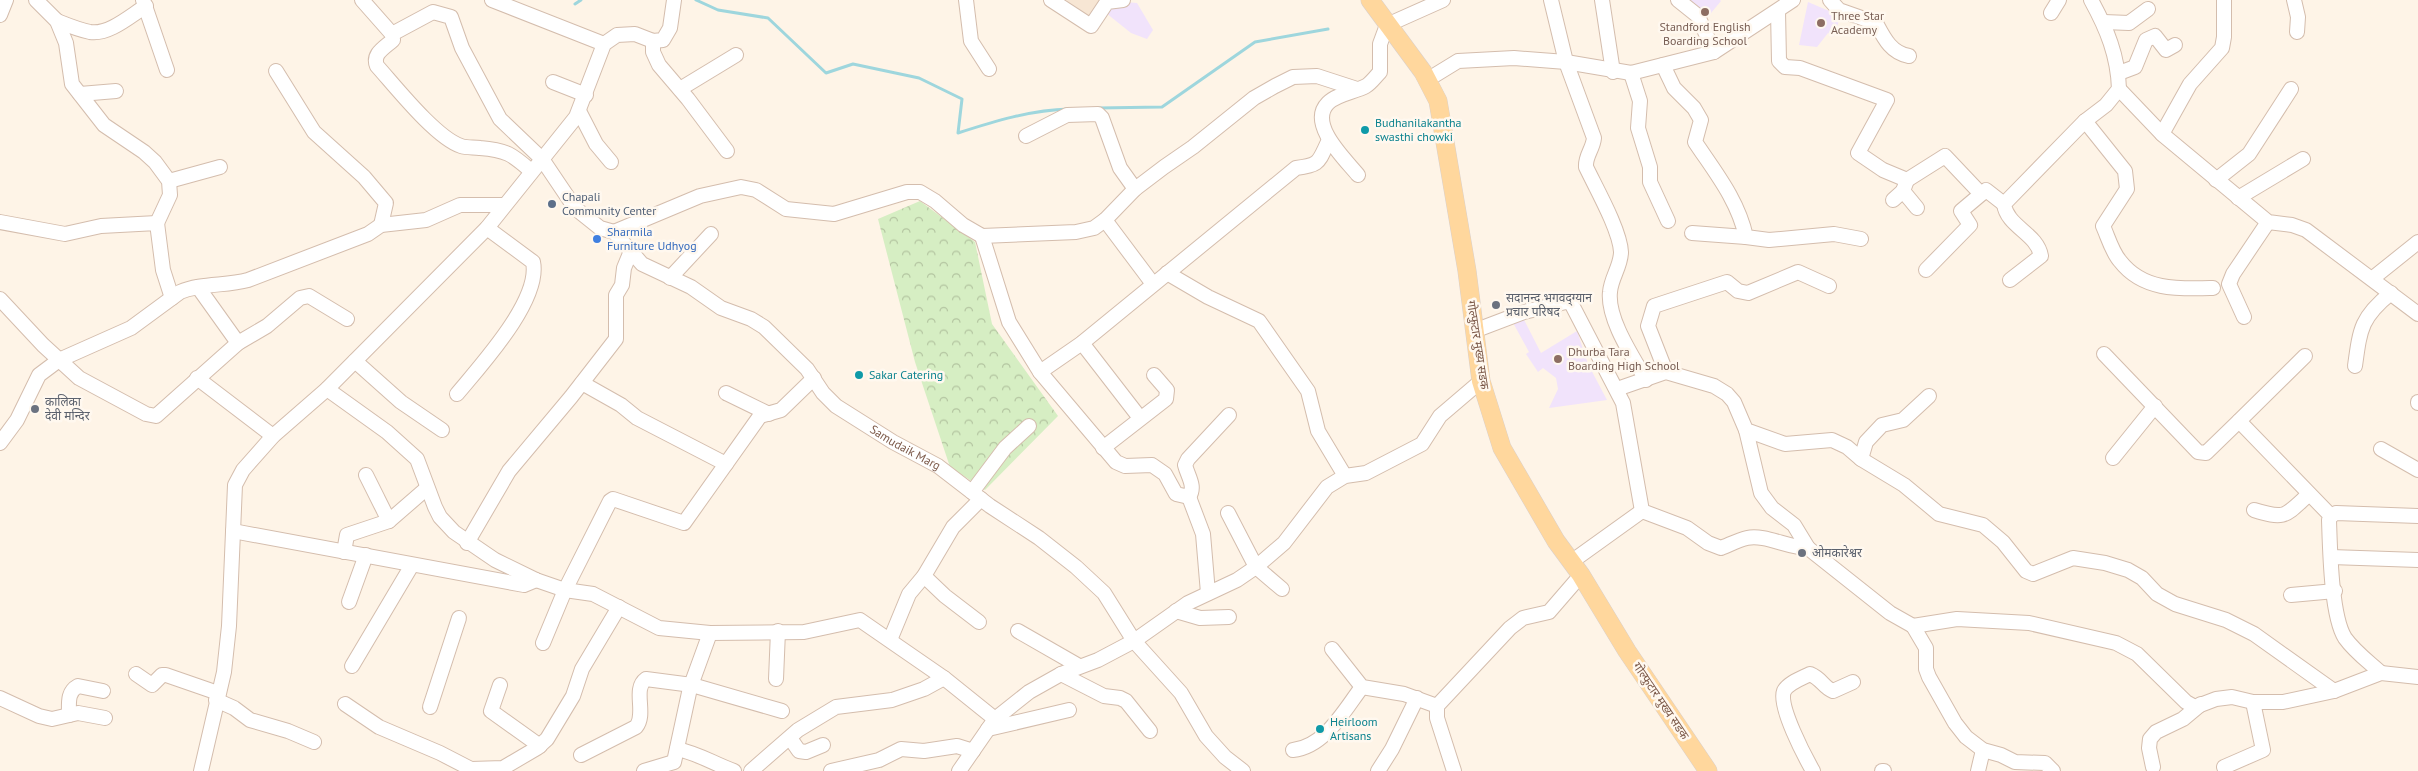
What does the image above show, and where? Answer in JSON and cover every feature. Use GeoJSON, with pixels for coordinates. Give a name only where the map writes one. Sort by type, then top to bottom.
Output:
{"type":"FeatureCollection","features":[{"type":"Feature","properties":{"kind":"main road","name":"गोल्फुटार मुख्य सडक"},"geometry":{"type":"LineString","coordinates":[[1370,0],[1427,80],[1438,101],[1467,271],[1481,381],[1502,448],[1627,650],[1708,771]]}},
{"type":"Feature","properties":{"kind":"street"},"geometry":{"type":"LineString","coordinates":[[0,15],[6,0]]}},
{"type":"Feature","properties":{"kind":"street"},"geometry":{"type":"LineString","coordinates":[[36,0],[56,21],[66,43],[72,84],[104,125],[144,152],[169,181],[170,195],[157,223],[163,270],[172,298]]}},
{"type":"Feature","properties":{"kind":"street"},"geometry":{"type":"LineString","coordinates":[[362,0],[392,34],[392,40],[376,55],[377,66],[421,114],[449,140],[461,146],[497,150],[513,154],[531,171]]}},
{"type":"Feature","properties":{"kind":"street"},"geometry":{"type":"LineString","coordinates":[[492,0],[604,44]]}},
{"type":"Feature","properties":{"kind":"street"},"geometry":{"type":"LineString","coordinates":[[201,771],[230,626],[235,485],[243,470],[274,436],[327,389],[487,228],[580,111],[604,44],[617,35],[635,34],[653,41],[663,40],[670,28],[674,0]]}},
{"type":"Feature","properties":{"kind":"street"},"geometry":{"type":"LineString","coordinates":[[966,0],[971,41],[989,69]]}},
{"type":"Feature","properties":{"kind":"street"},"geometry":{"type":"LineString","coordinates":[[1050,0],[1091,26],[1107,2],[1123,0]]}},
{"type":"Feature","properties":{"kind":"street"},"geometry":{"type":"LineString","coordinates":[[1358,175],[1329,140],[1322,124],[1328,104],[1367,85],[1380,72],[1380,44],[1387,25],[1443,0]]}},
{"type":"Feature","properties":{"kind":"street"},"geometry":{"type":"LineString","coordinates":[[1551,0],[1566,62],[1594,138],[1593,146],[1586,159],[1586,167],[1617,234],[1621,251],[1610,292],[1611,308],[1624,341],[1646,380]]}},
{"type":"Feature","properties":{"kind":"street"},"geometry":{"type":"LineString","coordinates":[[1602,0],[1613,72]]}},
{"type":"Feature","properties":{"kind":"street"},"geometry":{"type":"LineString","coordinates":[[1678,0],[1698,16],[1714,52]]}},
{"type":"Feature","properties":{"kind":"street"},"geometry":{"type":"LineString","coordinates":[[1427,80],[1458,61],[1514,58],[1566,62],[1613,72],[1631,73],[1714,52],[1794,0]]}},
{"type":"Feature","properties":{"kind":"street"},"geometry":{"type":"LineString","coordinates":[[1830,0],[1839,10],[1876,24],[1886,42],[1899,54],[1909,56]]}},
{"type":"Feature","properties":{"kind":"street"},"geometry":{"type":"LineString","coordinates":[[2051,13],[2059,0]]}},
{"type":"Feature","properties":{"kind":"street"},"geometry":{"type":"LineString","coordinates":[[2004,204],[2085,121],[2106,105],[2119,89],[2119,73],[2113,45],[2104,22],[2091,0]]}},
{"type":"Feature","properties":{"kind":"street"},"geometry":{"type":"LineString","coordinates":[[2162,134],[2190,84],[2222,48],[2224,37],[2224,0]]}},
{"type":"Feature","properties":{"kind":"street"},"geometry":{"type":"LineString","coordinates":[[2294,0],[2298,17],[2297,32]]}},
{"type":"Feature","properties":{"kind":"street"},"geometry":{"type":"LineString","coordinates":[[56,21],[92,32],[100,31],[109,28],[144,3],[167,70]]}},
{"type":"Feature","properties":{"kind":"street"},"geometry":{"type":"LineString","coordinates":[[2104,22],[2129,24],[2148,9]]}},
{"type":"Feature","properties":{"kind":"street"},"geometry":{"type":"LineString","coordinates":[[1778,11],[1779,62],[1786,67],[1800,68],[1887,100],[1858,153],[1883,170],[1917,208]]}},
{"type":"Feature","properties":{"kind":"street","name":"Samudaik Marg"},"geometry":{"type":"LineString","coordinates":[[392,34],[433,12],[450,17],[462,48],[500,118],[542,158],[575,208],[600,228],[614,232],[642,264],[691,287],[721,308],[751,319],[764,327],[772,337],[808,369],[823,394],[836,406],[893,442],[938,466],[976,496],[1039,538],[1083,574],[1104,593],[1134,640],[1181,693],[1206,736],[1225,757],[1243,771]]}},
{"type":"Feature","properties":{"kind":"street"},"geometry":{"type":"LineString","coordinates":[[2119,73],[2135,67],[2146,40],[2155,36],[2166,50],[2175,45]]}},
{"type":"Feature","properties":{"kind":"street"},"geometry":{"type":"LineString","coordinates":[[653,41],[653,52],[659,65],[680,89],[727,152]]}},
{"type":"Feature","properties":{"kind":"street"},"geometry":{"type":"LineString","coordinates":[[680,89],[736,55]]}},
{"type":"Feature","properties":{"kind":"street"},"geometry":{"type":"LineString","coordinates":[[1663,65],[1674,88],[1694,108],[1701,120],[1695,142],[1726,186],[1742,220],[1746,237]]}},
{"type":"Feature","properties":{"kind":"street"},"geometry":{"type":"LineString","coordinates":[[276,71],[314,132],[364,177],[386,203],[381,225]]}},
{"type":"Feature","properties":{"kind":"street"},"geometry":{"type":"LineString","coordinates":[[1631,73],[1640,101],[1638,128],[1650,167],[1650,182],[1668,221]]}},
{"type":"Feature","properties":{"kind":"street"},"geometry":{"type":"LineString","coordinates":[[614,232],[700,196],[741,187],[756,190],[786,208],[834,214],[907,192],[920,192],[935,201],[963,225],[982,236],[1076,232],[1094,228],[1135,189],[1193,147],[1254,98],[1293,77],[1316,76],[1357,89]]}},
{"type":"Feature","properties":{"kind":"street"},"geometry":{"type":"LineString","coordinates":[[553,82],[586,95]]}},
{"type":"Feature","properties":{"kind":"street"},"geometry":{"type":"LineString","coordinates":[[2119,89],[2162,134],[2268,222],[2292,225],[2306,230],[2373,278],[2418,314]]}},
{"type":"Feature","properties":{"kind":"street"},"geometry":{"type":"LineString","coordinates":[[2216,180],[2249,154],[2291,89]]}},
{"type":"Feature","properties":{"kind":"street"},"geometry":{"type":"LineString","coordinates":[[80,94],[116,91]]}},
{"type":"Feature","properties":{"kind":"street"},"geometry":{"type":"LineString","coordinates":[[580,111],[596,144],[612,162]]}},
{"type":"Feature","properties":{"kind":"street"},"geometry":{"type":"LineString","coordinates":[[1026,136],[1067,115],[1098,114],[1102,118],[1120,168],[1135,189]]}},
{"type":"Feature","properties":{"kind":"street"},"geometry":{"type":"LineString","coordinates":[[2085,121],[2125,171],[2127,189],[2103,226],[2119,261],[2144,282],[2174,289],[2213,288]]}},
{"type":"Feature","properties":{"kind":"street"},"geometry":{"type":"LineString","coordinates":[[1040,372],[1082,343],[1296,168],[1314,166],[1329,140]]}},
{"type":"Feature","properties":{"kind":"street"},"geometry":{"type":"LineString","coordinates":[[1901,191],[1945,156],[1980,194]]}},
{"type":"Feature","properties":{"kind":"street"},"geometry":{"type":"LineString","coordinates":[[2238,198],[2303,159]]}},
{"type":"Feature","properties":{"kind":"street"},"geometry":{"type":"LineString","coordinates":[[169,181],[220,167]]}},
{"type":"Feature","properties":{"kind":"street"},"geometry":{"type":"LineString","coordinates":[[1926,270],[1970,225],[1961,211],[1986,190],[2004,204],[2006,214],[2040,248],[2041,256],[2010,280]]}},
{"type":"Feature","properties":{"kind":"street"},"geometry":{"type":"LineString","coordinates":[[0,443],[16,420],[39,374],[59,360],[131,328],[187,288],[230,285],[248,280],[368,234],[381,225],[426,220],[460,206],[504,205]]}},
{"type":"Feature","properties":{"kind":"street"},"geometry":{"type":"LineString","coordinates":[[1104,220],[1154,284]]}},
{"type":"Feature","properties":{"kind":"street"},"geometry":{"type":"LineString","coordinates":[[0,222],[65,234],[101,226],[157,223]]}},
{"type":"Feature","properties":{"kind":"street"},"geometry":{"type":"LineString","coordinates":[[2244,317],[2230,284],[2232,274],[2268,222]]}},
{"type":"Feature","properties":{"kind":"street"},"geometry":{"type":"LineString","coordinates":[[457,394],[496,348],[516,316],[534,279],[533,262],[487,228]]}},
{"type":"Feature","properties":{"kind":"street"},"geometry":{"type":"LineString","coordinates":[[670,278],[711,234]]}},
{"type":"Feature","properties":{"kind":"street"},"geometry":{"type":"LineString","coordinates":[[1692,234],[1769,240],[1834,234],[1861,239]]}},
{"type":"Feature","properties":{"kind":"street"},"geometry":{"type":"LineString","coordinates":[[982,236],[1009,322],[1040,372],[1116,462],[1125,466],[1152,465],[1165,474],[1176,494],[1189,497]]}},
{"type":"Feature","properties":{"kind":"street"},"geometry":{"type":"LineString","coordinates":[[2373,278],[2418,242]]}},
{"type":"Feature","properties":{"kind":"street"},"geometry":{"type":"LineString","coordinates":[[467,543],[509,471],[616,339],[616,296],[622,285],[624,268],[631,251]]}},
{"type":"Feature","properties":{"kind":"street"},"geometry":{"type":"LineString","coordinates":[[1666,372],[1648,326],[1654,306],[1727,282],[1738,291],[1748,293],[1798,272],[1829,286]]}},
{"type":"Feature","properties":{"kind":"street"},"geometry":{"type":"LineString","coordinates":[[1167,273],[1208,297],[1259,321],[1308,392],[1318,431],[1345,476]]}},
{"type":"Feature","properties":{"kind":"street"},"geometry":{"type":"LineString","coordinates":[[198,287],[238,343]]}},
{"type":"Feature","properties":{"kind":"street"},"geometry":{"type":"LineString","coordinates":[[2355,366],[2360,329],[2375,306],[2391,292]]}},
{"type":"Feature","properties":{"kind":"street"},"geometry":{"type":"LineString","coordinates":[[0,299],[79,378],[146,414],[156,416],[238,343],[268,326],[300,298],[309,296],[347,319]]}},
{"type":"Feature","properties":{"kind":"street"},"geometry":{"type":"LineString","coordinates":[[1474,331],[1524,312],[1570,301],[1623,403],[1642,511]]}},
{"type":"Feature","properties":{"kind":"street"},"geometry":{"type":"LineString","coordinates":[[1082,343],[1140,418]]}},
{"type":"Feature","properties":{"kind":"street"},"geometry":{"type":"LineString","coordinates":[[2104,354],[2156,406],[2198,452],[2206,453],[2306,356]]}},
{"type":"Feature","properties":{"kind":"street"},"geometry":{"type":"LineString","coordinates":[[355,361],[401,402],[442,430]]}},
{"type":"Feature","properties":{"kind":"street"},"geometry":{"type":"LineString","coordinates":[[1617,389],[1666,372],[1714,386],[1727,394],[1739,410],[1746,430],[1761,492],[1772,508],[1794,525],[1808,548],[1890,613],[1913,626],[1926,648],[1926,669],[1929,677],[1955,723],[1966,738],[1983,750],[2001,755],[2015,762],[2045,763],[2054,771]]}},
{"type":"Feature","properties":{"kind":"street"},"geometry":{"type":"LineString","coordinates":[[1103,448],[1162,403],[1167,395],[1167,390],[1154,375]]}},
{"type":"Feature","properties":{"kind":"street"},"geometry":{"type":"LineString","coordinates":[[197,378],[274,436]]}},
{"type":"Feature","properties":{"kind":"street"},"geometry":{"type":"LineString","coordinates":[[543,642],[564,590],[610,500],[613,499],[684,523],[760,416],[781,410],[814,378]]}},
{"type":"Feature","properties":{"kind":"street"},"geometry":{"type":"LineString","coordinates":[[961,770],[991,724],[1029,692],[1061,674],[1098,660],[1134,640],[1176,611],[1208,593],[1237,580],[1256,568],[1284,543],[1327,487],[1345,476],[1366,472],[1422,444],[1440,416],[1481,381]]}},
{"type":"Feature","properties":{"kind":"street"},"geometry":{"type":"LineString","coordinates":[[582,382],[620,405],[637,418],[726,464]]}},
{"type":"Feature","properties":{"kind":"street"},"geometry":{"type":"LineString","coordinates":[[327,389],[397,440],[416,459],[440,517],[467,543],[495,560],[536,580],[564,590],[593,594],[659,628],[710,633],[804,632],[856,620],[864,622],[944,678],[991,724]]}},
{"type":"Feature","properties":{"kind":"street"},"geometry":{"type":"LineString","coordinates":[[726,393],[769,414]]}},
{"type":"Feature","properties":{"kind":"street"},"geometry":{"type":"LineString","coordinates":[[1861,458],[1866,442],[1882,425],[1903,420],[1929,396]]}},
{"type":"Feature","properties":{"kind":"street"},"geometry":{"type":"LineString","coordinates":[[2113,458],[2156,406]]}},
{"type":"Feature","properties":{"kind":"street"},"geometry":{"type":"LineString","coordinates":[[1189,497],[1192,492],[1192,485],[1185,465],[1188,459],[1229,415]]}},
{"type":"Feature","properties":{"kind":"street"},"geometry":{"type":"LineString","coordinates":[[2239,421],[2331,516]]}},
{"type":"Feature","properties":{"kind":"street"},"geometry":{"type":"LineString","coordinates":[[890,640],[909,594],[924,576],[953,527],[976,496],[1005,448],[1029,426]]}},
{"type":"Feature","properties":{"kind":"street"},"geometry":{"type":"LineString","coordinates":[[1746,430],[1785,444],[1832,440],[1847,447],[1904,485],[1939,514],[1983,525],[2003,542],[2026,571],[2032,574],[2074,558],[2105,563],[2128,570],[2142,578],[2157,594],[2175,604],[2226,620],[2254,634],[2334,690]]}},
{"type":"Feature","properties":{"kind":"street"},"geometry":{"type":"LineString","coordinates":[[2381,449],[2418,470]]}},
{"type":"Feature","properties":{"kind":"street"},"geometry":{"type":"LineString","coordinates":[[366,475],[389,521]]}},
{"type":"Feature","properties":{"kind":"street"},"geometry":{"type":"LineString","coordinates":[[344,552],[347,535],[389,521],[427,488]]}},
{"type":"Feature","properties":{"kind":"street"},"geometry":{"type":"LineString","coordinates":[[2254,510],[2274,516],[2286,515],[2308,494]]}},
{"type":"Feature","properties":{"kind":"street"},"geometry":{"type":"LineString","coordinates":[[1189,497],[1203,534],[1208,593]]}},
{"type":"Feature","properties":{"kind":"street"},"geometry":{"type":"LineString","coordinates":[[1454,771],[1436,718],[1437,706],[1510,628],[1523,618],[1549,612],[1576,569],[1642,511]]}},
{"type":"Feature","properties":{"kind":"street"},"geometry":{"type":"LineString","coordinates":[[1642,511],[1686,528],[1708,543],[1721,548],[1747,538],[1758,538],[1795,548],[1808,548]]}},
{"type":"Feature","properties":{"kind":"street"},"geometry":{"type":"LineString","coordinates":[[1228,513],[1256,568],[1282,589]]}},
{"type":"Feature","properties":{"kind":"street"},"geometry":{"type":"LineString","coordinates":[[2381,673],[2355,650],[2345,638],[2340,627],[2328,520],[2336,513],[2418,516]]}},
{"type":"Feature","properties":{"kind":"street"},"geometry":{"type":"LineString","coordinates":[[234,531],[524,585],[536,580]]}},
{"type":"Feature","properties":{"kind":"street"},"geometry":{"type":"LineString","coordinates":[[349,602],[366,555]]}},
{"type":"Feature","properties":{"kind":"street"},"geometry":{"type":"LineString","coordinates":[[2331,557],[2418,560]]}},
{"type":"Feature","properties":{"kind":"street"},"geometry":{"type":"LineString","coordinates":[[352,666],[412,565]]}},
{"type":"Feature","properties":{"kind":"street"},"geometry":{"type":"LineString","coordinates":[[924,576],[945,596],[979,622]]}},
{"type":"Feature","properties":{"kind":"street"},"geometry":{"type":"LineString","coordinates":[[2291,595],[2335,591]]}},
{"type":"Feature","properties":{"kind":"street"},"geometry":{"type":"LineString","coordinates":[[346,704],[378,727],[440,753],[467,770],[503,768],[540,746],[547,739],[573,696],[582,669],[619,607]]}},
{"type":"Feature","properties":{"kind":"street"},"geometry":{"type":"LineString","coordinates":[[1176,611],[1200,618],[1229,617]]}},
{"type":"Feature","properties":{"kind":"street"},"geometry":{"type":"LineString","coordinates":[[430,707],[459,618]]}},
{"type":"Feature","properties":{"kind":"street"},"geometry":{"type":"LineString","coordinates":[[1913,626],[1957,619],[2029,623],[2116,643],[2138,654],[2191,706],[2222,697],[2232,697],[2253,702],[2283,702],[2334,690],[2381,673],[2418,677]]}},
{"type":"Feature","properties":{"kind":"street"},"geometry":{"type":"LineString","coordinates":[[776,679],[778,631]]}},
{"type":"Feature","properties":{"kind":"street"},"geometry":{"type":"LineString","coordinates":[[1018,631],[1079,666]]}},
{"type":"Feature","properties":{"kind":"street"},"geometry":{"type":"LineString","coordinates":[[674,761],[692,685],[710,633]]}},
{"type":"Feature","properties":{"kind":"street"},"geometry":{"type":"LineString","coordinates":[[1332,649],[1362,687],[1416,698],[1437,706]]}},
{"type":"Feature","properties":{"kind":"street"},"geometry":{"type":"LineString","coordinates":[[136,674],[152,684],[162,675],[166,674],[217,697],[250,720],[288,731],[314,742]]}},
{"type":"Feature","properties":{"kind":"street"},"geometry":{"type":"LineString","coordinates":[[1061,674],[1104,696],[1120,698],[1126,701],[1150,731]]}},
{"type":"Feature","properties":{"kind":"street"},"geometry":{"type":"LineString","coordinates":[[1813,771],[1784,705],[1784,692],[1788,686],[1810,674],[1820,678],[1827,688],[1833,691],[1853,682]]}},
{"type":"Feature","properties":{"kind":"street"},"geometry":{"type":"LineString","coordinates":[[756,770],[798,730],[836,707],[892,700],[924,689],[944,678]]}},
{"type":"Feature","properties":{"kind":"street"},"geometry":{"type":"LineString","coordinates":[[581,755],[639,724],[641,718],[640,688],[644,680],[692,685],[782,711]]}},
{"type":"Feature","properties":{"kind":"street"},"geometry":{"type":"LineString","coordinates":[[500,685],[491,711],[540,746]]}},
{"type":"Feature","properties":{"kind":"street"},"geometry":{"type":"LineString","coordinates":[[69,715],[68,698],[72,690],[78,686],[103,691]]}},
{"type":"Feature","properties":{"kind":"street"},"geometry":{"type":"LineString","coordinates":[[1293,750],[1327,733],[1362,687]]}},
{"type":"Feature","properties":{"kind":"street"},"geometry":{"type":"LineString","coordinates":[[0,698],[39,716],[60,719],[78,713],[105,718]]}},
{"type":"Feature","properties":{"kind":"street"},"geometry":{"type":"LineString","coordinates":[[1378,771],[1392,750],[1416,698]]}},
{"type":"Feature","properties":{"kind":"street"},"geometry":{"type":"LineString","coordinates":[[2222,770],[2263,750],[2253,702]]}},
{"type":"Feature","properties":{"kind":"street"},"geometry":{"type":"LineString","coordinates":[[2153,767],[2149,748],[2150,739],[2156,732],[2183,719],[2201,704]]}},
{"type":"Feature","properties":{"kind":"street"},"geometry":{"type":"LineString","coordinates":[[991,724],[1069,710]]}},
{"type":"Feature","properties":{"kind":"street"},"geometry":{"type":"LineString","coordinates":[[790,738],[800,751],[806,752],[823,745]]}},
{"type":"Feature","properties":{"kind":"street"},"geometry":{"type":"LineString","coordinates":[[831,771],[879,760],[901,749],[930,751],[956,746],[973,751]]}},
{"type":"Feature","properties":{"kind":"street"},"geometry":{"type":"LineString","coordinates":[[1978,771],[1983,750]]}},
{"type":"Feature","properties":{"kind":"street"},"geometry":{"type":"LineString","coordinates":[[644,771],[699,754],[713,767],[734,771]]}},
{"type":"Feature","properties":{"kind":"shaded area"},"geometry":{"type":"Polygon","coordinates":[[[1067,0],[1123,0],[1093,23],[1065,2],[1067,0]]]}},
{"type":"Feature","properties":{"kind":"shaded area","name":"Standford English Boarding School"},"geometry":{"type":"Polygon","coordinates":[[[1684,0],[1720,0],[1721,1],[1706,19],[1684,0]]]}},
{"type":"Feature","properties":{"kind":"shaded area"},"geometry":{"type":"Polygon","coordinates":[[[1113,1],[1137,3],[1153,30],[1147,39],[1131,33],[1106,13],[1113,1]]]}},
{"type":"Feature","properties":{"kind":"shaded area","name":"Three Star Academy"},"geometry":{"type":"Polygon","coordinates":[[[1808,2],[1841,16],[1833,37],[1828,33],[1817,47],[1799,45],[1808,2]]]}},
{"type":"Feature","properties":{"kind":"shaded area","name":"Dhurba Tara Boarding High School"},"geometry":{"type":"Polygon","coordinates":[[[1521,314],[1541,353],[1577,331],[1588,364],[1607,400],[1549,408],[1558,389],[1556,378],[1543,368],[1538,372],[1526,354],[1529,352],[1511,319],[1521,314]]]}},
{"type":"Feature","properties":{"kind":"green space"},"geometry":{"type":"Polygon","coordinates":[[[920,201],[975,242],[992,324],[1058,416],[985,490],[950,467],[915,362],[878,219],[920,201]]]}},
{"type":"Feature","properties":{"kind":"waterway"},"geometry":{"type":"LineString","coordinates":[[575,4],[581,0]]}},
{"type":"Feature","properties":{"kind":"waterway"},"geometry":{"type":"LineString","coordinates":[[696,0],[718,10],[768,18],[826,73],[853,64],[919,78],[962,99],[958,133],[999,120],[1027,114],[1069,109]]}},
{"type":"Feature","properties":{"kind":"waterway"},"geometry":{"type":"LineString","coordinates":[[1098,108],[1162,107],[1255,42],[1328,29]]}},
{"type":"Feature","properties":{"kind":"place","name":"Standford English Boarding School"},"geometry":{"type":"Point","coordinates":[1705,12]}},
{"type":"Feature","properties":{"kind":"place","name":"Three Star Academy"},"geometry":{"type":"Point","coordinates":[1821,23]}},
{"type":"Feature","properties":{"kind":"place","name":"Budhanilakantha swasthi chowki"},"geometry":{"type":"Point","coordinates":[1365,130]}},
{"type":"Feature","properties":{"kind":"place","name":"Chapali Community Center"},"geometry":{"type":"Point","coordinates":[552,204]}},
{"type":"Feature","properties":{"kind":"place","name":"Sharmila Furniture Udhyog"},"geometry":{"type":"Point","coordinates":[597,239]}},
{"type":"Feature","properties":{"kind":"place","name":"सदानन्द भगवद्ग्यान प्रचार परिषद"},"geometry":{"type":"Point","coordinates":[1496,305]}},
{"type":"Feature","properties":{"kind":"place","name":"Dhurba Tara Boarding High School"},"geometry":{"type":"Point","coordinates":[1558,359]}},
{"type":"Feature","properties":{"kind":"place","name":"Sakar Catering"},"geometry":{"type":"Point","coordinates":[859,375]}},
{"type":"Feature","properties":{"kind":"place","name":"कालिका देवी मन्दिर"},"geometry":{"type":"Point","coordinates":[35,409]}},
{"type":"Feature","properties":{"kind":"place","name":"ओमकारेश्वर"},"geometry":{"type":"Point","coordinates":[1802,553]}},
{"type":"Feature","properties":{"kind":"place","name":"Heirloom Artisans"},"geometry":{"type":"Point","coordinates":[1320,729]}}]}
